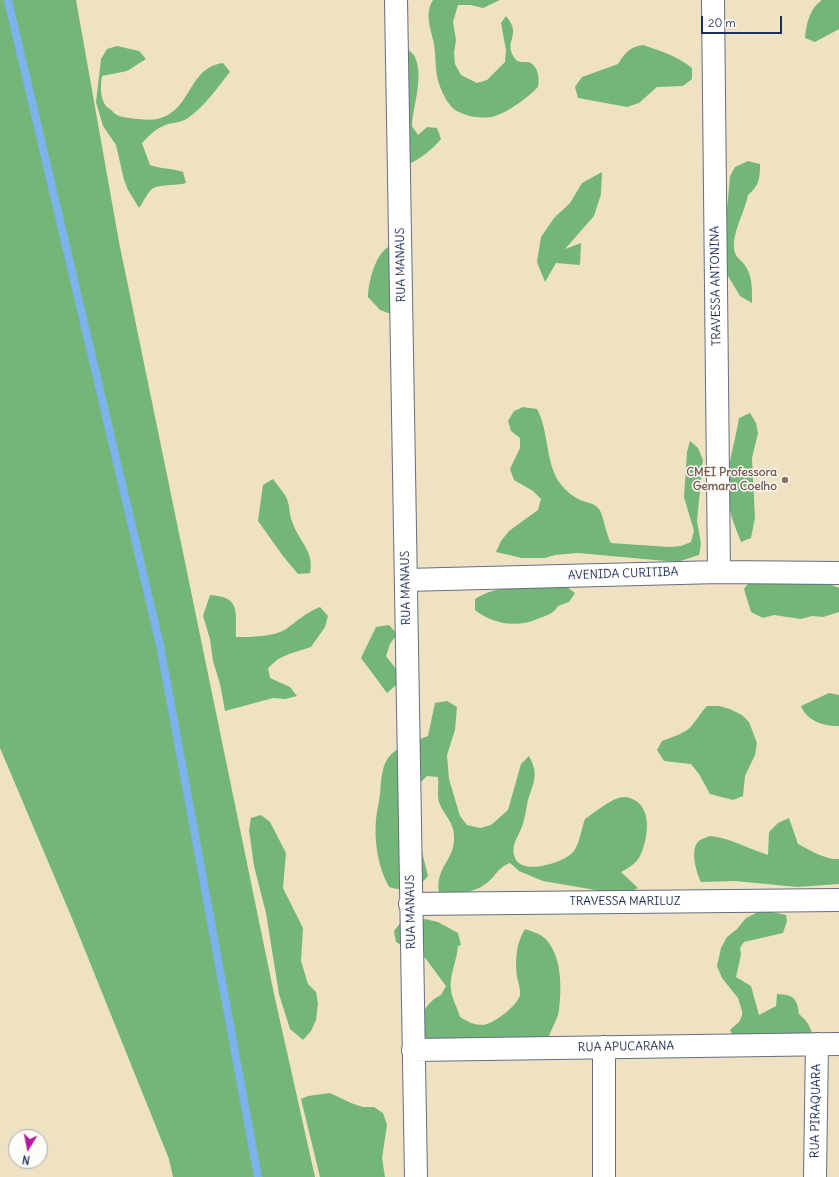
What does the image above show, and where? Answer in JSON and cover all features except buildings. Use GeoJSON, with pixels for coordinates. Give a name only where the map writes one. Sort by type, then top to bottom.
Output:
{"type":"FeatureCollection","features":[{"type":"Feature","properties":{"kind":"street","name":"RUA MANAUS"},"geometry":{"type":"LineString","coordinates":[[396,0],[410,904],[416,1177]]}},
{"type":"Feature","properties":{"kind":"street","name":"TRAVESSA ANTONINA"},"geometry":{"type":"LineString","coordinates":[[713,0],[719,572]]}},
{"type":"Feature","properties":{"kind":"street","name":"AVENIDA CURITIBA"},"geometry":{"type":"LineString","coordinates":[[406,580],[719,572],[839,573]]}},
{"type":"Feature","properties":{"kind":"street","name":"TRAVESSA MARILUZ"},"geometry":{"type":"LineString","coordinates":[[410,904],[839,900]]}},
{"type":"Feature","properties":{"kind":"street","name":"RUA PIRAQUARA"},"geometry":{"type":"LineString","coordinates":[[815,1177],[817,1044]]}},
{"type":"Feature","properties":{"kind":"street","name":"RUA APUCARANA"},"geometry":{"type":"LineString","coordinates":[[413,1050],[839,1044]]}},
{"type":"Feature","properties":{"kind":"street"},"geometry":{"type":"LineString","coordinates":[[604,1047],[604,1177]]}},
{"type":"Feature","properties":{"kind":"green space"},"geometry":{"type":"Polygon","coordinates":[[[0,0],[76,0],[119,242],[274,994],[315,1177],[173,1177],[169,1159],[74,923],[0,748],[0,0]]]}},
{"type":"Feature","properties":{"kind":"green space"},"geometry":{"type":"Polygon","coordinates":[[[433,0],[500,0],[483,8],[471,5],[458,5],[453,22],[456,40],[454,53],[455,64],[461,75],[477,83],[487,80],[505,62],[506,50],[501,23],[506,16],[513,29],[511,44],[512,54],[517,61],[527,62],[534,65],[539,80],[538,87],[518,104],[495,116],[484,118],[471,116],[454,109],[448,103],[437,76],[434,44],[429,16],[430,6],[433,0]]]}},
{"type":"Feature","properties":{"kind":"green space"},"geometry":{"type":"Polygon","coordinates":[[[822,0],[839,0],[839,29],[815,42],[805,38],[806,27],[814,7],[822,0]]]}},
{"type":"Feature","properties":{"kind":"green space"},"geometry":{"type":"Polygon","coordinates":[[[643,45],[681,60],[692,68],[692,79],[683,86],[657,87],[639,103],[627,107],[578,98],[575,87],[582,77],[618,64],[628,51],[634,47],[643,45]]]}},
{"type":"Feature","properties":{"kind":"green space"},"geometry":{"type":"Polygon","coordinates":[[[117,46],[139,51],[146,59],[127,71],[102,76],[101,90],[104,103],[115,114],[122,117],[156,119],[169,114],[179,106],[200,75],[210,67],[223,63],[230,72],[200,108],[188,118],[164,125],[151,134],[142,143],[150,165],[183,172],[186,183],[155,187],[148,193],[139,208],[128,190],[124,180],[116,145],[103,126],[96,102],[101,59],[107,49],[117,46]]]}},
{"type":"Feature","properties":{"kind":"green space"},"geometry":{"type":"Polygon","coordinates":[[[404,46],[415,57],[418,74],[412,126],[418,135],[427,127],[437,128],[441,139],[425,154],[405,166],[404,46]]]}},
{"type":"Feature","properties":{"kind":"green space"},"geometry":{"type":"Polygon","coordinates":[[[748,161],[760,164],[760,174],[757,185],[748,195],[735,234],[734,249],[749,273],[752,303],[740,296],[722,266],[730,176],[735,167],[748,161]]]}},
{"type":"Feature","properties":{"kind":"green space"},"geometry":{"type":"Polygon","coordinates":[[[602,172],[601,194],[594,216],[565,249],[581,243],[580,265],[556,263],[545,282],[537,262],[541,237],[554,218],[570,203],[582,183],[602,172]]]}},
{"type":"Feature","properties":{"kind":"green space"},"geometry":{"type":"Polygon","coordinates":[[[391,246],[391,314],[380,310],[368,297],[369,284],[377,260],[386,249],[391,246]]]}},
{"type":"Feature","properties":{"kind":"green space"},"geometry":{"type":"Polygon","coordinates":[[[523,407],[537,409],[544,427],[551,464],[559,482],[574,496],[580,500],[592,504],[599,509],[611,543],[669,547],[681,546],[691,542],[694,531],[684,497],[687,452],[690,441],[698,448],[703,460],[697,521],[701,544],[699,555],[677,562],[578,553],[555,555],[545,558],[522,558],[496,552],[501,541],[509,531],[538,510],[541,499],[533,491],[514,480],[510,469],[520,448],[520,438],[511,431],[508,421],[514,411],[523,407]]]}},
{"type":"Feature","properties":{"kind":"green space"},"geometry":{"type":"Polygon","coordinates":[[[750,413],[756,423],[758,433],[752,458],[755,518],[751,538],[741,542],[733,522],[729,506],[727,480],[739,418],[750,413]]]}},
{"type":"Feature","properties":{"kind":"green space"},"geometry":{"type":"Polygon","coordinates":[[[273,479],[286,497],[295,528],[308,552],[311,565],[310,573],[298,574],[258,521],[263,485],[273,479]]]}},
{"type":"Feature","properties":{"kind":"green space"},"geometry":{"type":"Polygon","coordinates":[[[751,580],[819,580],[839,588],[839,612],[823,617],[812,616],[801,619],[774,615],[763,618],[751,612],[744,589],[751,580]]]}},
{"type":"Feature","properties":{"kind":"green space"},"geometry":{"type":"Polygon","coordinates":[[[555,585],[567,587],[575,593],[569,602],[558,606],[548,615],[532,621],[515,624],[498,622],[475,610],[475,599],[493,591],[514,587],[555,585]]]}},
{"type":"Feature","properties":{"kind":"green space"},"geometry":{"type":"Polygon","coordinates":[[[210,595],[220,596],[232,603],[236,614],[236,637],[262,636],[281,632],[306,614],[320,607],[328,616],[325,627],[311,647],[278,659],[268,668],[270,678],[290,687],[297,696],[285,699],[273,698],[225,711],[220,684],[213,661],[210,639],[203,616],[210,595]]]}},
{"type":"Feature","properties":{"kind":"green space"},"geometry":{"type":"Polygon","coordinates":[[[389,625],[397,634],[390,644],[386,656],[399,673],[396,685],[387,693],[361,658],[376,627],[389,625]]]}},
{"type":"Feature","properties":{"kind":"green space"},"geometry":{"type":"Polygon","coordinates":[[[829,693],[839,695],[839,726],[816,722],[807,715],[801,706],[829,693]]]}},
{"type":"Feature","properties":{"kind":"green space"},"geometry":{"type":"Polygon","coordinates":[[[447,701],[457,707],[455,730],[447,755],[449,779],[460,816],[467,825],[480,828],[491,825],[508,810],[521,764],[529,756],[535,773],[534,783],[528,800],[524,822],[514,844],[514,856],[516,860],[521,864],[536,867],[555,863],[570,855],[574,851],[579,840],[585,819],[615,799],[625,797],[634,800],[641,805],[645,812],[647,821],[646,839],[640,856],[634,864],[621,872],[638,888],[628,893],[601,891],[543,881],[519,871],[510,863],[499,870],[482,887],[458,893],[439,894],[440,876],[452,852],[454,831],[439,802],[438,777],[427,776],[419,784],[418,841],[428,876],[415,887],[400,889],[389,887],[382,871],[376,845],[376,819],[384,766],[388,758],[396,750],[406,744],[428,736],[435,703],[447,701]]]}},
{"type":"Feature","properties":{"kind":"green space"},"geometry":{"type":"Polygon","coordinates":[[[707,706],[719,706],[730,709],[742,715],[749,722],[757,743],[755,755],[745,776],[743,796],[733,800],[710,794],[699,774],[691,764],[664,761],[657,750],[662,741],[687,730],[707,706]]]}},
{"type":"Feature","properties":{"kind":"green space"},"geometry":{"type":"Polygon","coordinates":[[[261,815],[270,822],[286,853],[283,888],[303,928],[301,961],[308,984],[316,992],[318,1003],[316,1020],[311,1031],[303,1040],[290,1029],[279,994],[266,913],[254,866],[249,830],[251,818],[261,815]]]}},
{"type":"Feature","properties":{"kind":"green space"},"geometry":{"type":"Polygon","coordinates":[[[789,818],[798,844],[828,858],[839,859],[839,884],[797,887],[735,881],[701,882],[695,866],[694,853],[695,847],[702,839],[710,836],[718,837],[768,855],[769,832],[778,823],[789,818]]]}},
{"type":"Feature","properties":{"kind":"green space"},"geometry":{"type":"Polygon","coordinates":[[[762,910],[786,915],[787,921],[783,933],[744,942],[740,948],[741,954],[736,977],[751,986],[759,1015],[776,1006],[777,994],[787,995],[794,998],[799,1014],[807,1022],[811,1030],[812,1033],[810,1038],[733,1036],[730,1030],[739,1022],[742,1016],[742,1011],[738,998],[722,978],[717,966],[721,948],[727,937],[737,929],[746,918],[762,910]]]}},
{"type":"Feature","properties":{"kind":"green space"},"geometry":{"type":"Polygon","coordinates":[[[425,919],[438,922],[458,933],[461,945],[458,946],[452,973],[452,993],[460,1017],[468,1022],[483,1025],[499,1018],[515,1004],[520,995],[516,965],[520,940],[525,929],[542,936],[554,951],[560,980],[560,1001],[558,1013],[548,1039],[426,1043],[421,1029],[421,1022],[425,1009],[434,999],[441,995],[446,986],[426,959],[417,950],[406,948],[396,942],[394,931],[401,922],[425,919]]]}},
{"type":"Feature","properties":{"kind":"green space"},"geometry":{"type":"Polygon","coordinates":[[[330,1093],[363,1107],[374,1107],[383,1113],[387,1125],[382,1158],[385,1177],[320,1177],[301,1099],[308,1096],[330,1093]]]}},
{"type":"Feature","properties":{"kind":"waterway"},"geometry":{"type":"LineString","coordinates":[[8,0],[160,645],[258,1177]]}},
{"type":"Feature","properties":{"kind":"place","name":"CMEI Professora Gemara Coelho"},"geometry":{"type":"Point","coordinates":[785,480]}}]}
